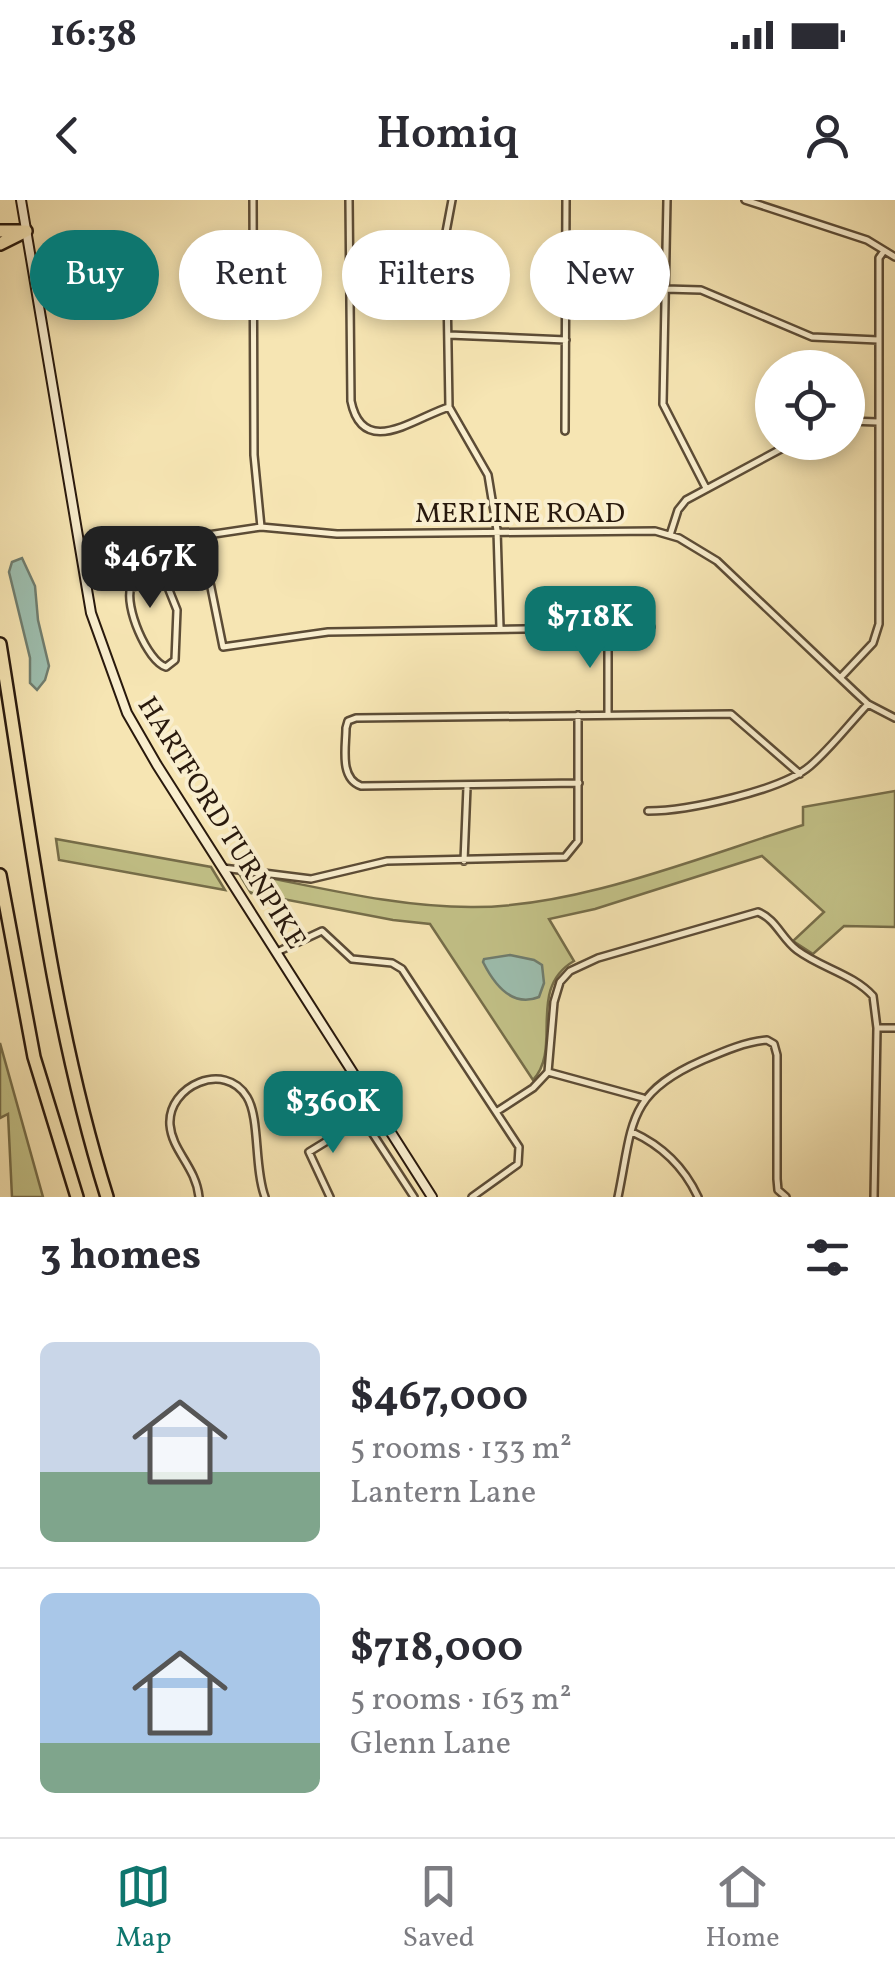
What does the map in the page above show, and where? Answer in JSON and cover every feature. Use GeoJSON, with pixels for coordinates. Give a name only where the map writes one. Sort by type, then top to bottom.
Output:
{"type":"FeatureCollection","features":[{"type":"Feature","properties":{"kind":"highway"},"geometry":{"type":"LineString","coordinates":[[0,232],[26,232]]}},
{"type":"Feature","properties":{"kind":"highway"},"geometry":{"type":"LineString","coordinates":[[0,244],[26,232]]}},
{"type":"Feature","properties":{"kind":"highway"},"geometry":{"type":"LineString","coordinates":[[0,644],[63,1020],[106,1197]]}},
{"type":"Feature","properties":{"kind":"highway"},"geometry":{"type":"LineString","coordinates":[[0,875],[34,1057],[77,1197]]}},
{"type":"Feature","properties":{"kind":"main road","name":"HARTFORD TURNPIKE"},"geometry":{"type":"LineString","coordinates":[[21,200],[94,624],[127,712],[432,1197]]}},
{"type":"Feature","properties":{"kind":"street"},"geometry":{"type":"LineString","coordinates":[[253,200],[254,454],[262,527]]}},
{"type":"Feature","properties":{"kind":"street"},"geometry":{"type":"LineString","coordinates":[[349,200],[350,401],[354,415],[366,428],[393,431],[449,407]]}},
{"type":"Feature","properties":{"kind":"street"},"geometry":{"type":"LineString","coordinates":[[452,200],[446,232],[449,407],[488,476],[496,530],[500,628]]}},
{"type":"Feature","properties":{"kind":"street"},"geometry":{"type":"LineString","coordinates":[[565,431],[566,200]]}},
{"type":"Feature","properties":{"kind":"street"},"geometry":{"type":"LineString","coordinates":[[667,200],[667,230]]}},
{"type":"Feature","properties":{"kind":"street"},"geometry":{"type":"LineString","coordinates":[[744,200],[867,240],[895,257]]}},
{"type":"Feature","properties":{"kind":"street"},"geometry":{"type":"LineString","coordinates":[[840,677],[878,632],[879,258],[884,250]]}},
{"type":"Feature","properties":{"kind":"street"},"geometry":{"type":"LineString","coordinates":[[670,289],[701,290],[812,337],[878,340]]}},
{"type":"Feature","properties":{"kind":"street"},"geometry":{"type":"LineString","coordinates":[[665,320],[663,404],[706,488]]}},
{"type":"Feature","properties":{"kind":"street"},"geometry":{"type":"LineString","coordinates":[[449,335],[567,340]]}},
{"type":"Feature","properties":{"kind":"street"},"geometry":{"type":"LineString","coordinates":[[865,422],[878,422]]}},
{"type":"Feature","properties":{"kind":"street"},"geometry":{"type":"LineString","coordinates":[[670,535],[682,504],[760,460]]}},
{"type":"Feature","properties":{"kind":"street","name":"MERLINE ROAD"},"geometry":{"type":"LineString","coordinates":[[81,554],[262,527],[336,534],[655,531],[670,535],[716,561],[868,704],[895,718]]}},
{"type":"Feature","properties":{"kind":"street"},"geometry":{"type":"LineString","coordinates":[[201,538],[223,647],[328,632],[651,627]]}},
{"type":"Feature","properties":{"kind":"street"},"geometry":{"type":"LineString","coordinates":[[160,544],[163,575],[177,610],[175,660],[166,667],[154,660],[128,601],[131,587],[153,583],[163,575]]}},
{"type":"Feature","properties":{"kind":"street"},"geometry":{"type":"LineString","coordinates":[[608,628],[608,714]]}},
{"type":"Feature","properties":{"kind":"street"},"geometry":{"type":"LineString","coordinates":[[648,812],[694,808],[800,774],[868,704]]}},
{"type":"Feature","properties":{"kind":"street"},"geometry":{"type":"LineString","coordinates":[[224,868],[311,879],[387,861],[565,857],[578,841],[578,715]]}},
{"type":"Feature","properties":{"kind":"street"},"geometry":{"type":"LineString","coordinates":[[579,784],[361,786],[347,776],[348,720],[736,715],[800,774]]}},
{"type":"Feature","properties":{"kind":"street"},"geometry":{"type":"LineString","coordinates":[[464,861],[467,787]]}},
{"type":"Feature","properties":{"kind":"street"},"geometry":{"type":"LineString","coordinates":[[496,1112],[533,1088],[548,1072],[554,1002],[560,982],[570,971],[598,958],[758,912],[769,916],[803,955],[866,988],[876,1006],[874,1197]]}},
{"type":"Feature","properties":{"kind":"street"},"geometry":{"type":"LineString","coordinates":[[277,952],[322,932],[352,959],[398,965],[518,1148],[518,1164],[472,1197]]}},
{"type":"Feature","properties":{"kind":"street"},"geometry":{"type":"LineString","coordinates":[[877,1028],[895,1028]]}},
{"type":"Feature","properties":{"kind":"street"},"geometry":{"type":"LineString","coordinates":[[618,1197],[644,1098],[676,1072],[724,1051],[767,1040],[774,1044],[778,1070],[776,1179],[778,1190],[786,1197]]}},
{"type":"Feature","properties":{"kind":"street"},"geometry":{"type":"LineString","coordinates":[[548,1072],[644,1098]]}},
{"type":"Feature","properties":{"kind":"street"},"geometry":{"type":"LineString","coordinates":[[198,1197],[192,1168],[173,1138],[171,1114],[177,1098],[188,1087],[202,1080],[221,1079],[238,1086],[248,1098],[264,1197]]}},
{"type":"Feature","properties":{"kind":"street"},"geometry":{"type":"LineString","coordinates":[[330,1197],[309,1152],[358,1122],[369,1128],[414,1197]]}},
{"type":"Feature","properties":{"kind":"street"},"geometry":{"type":"LineString","coordinates":[[632,1132],[676,1162],[698,1197]]}},
{"type":"Feature","properties":{"kind":"street"},"geometry":{"type":"LineString","coordinates":[[407,1185],[419,1176]]}},
{"type":"Feature","properties":{"kind":"shaded area"},"geometry":{"type":"Polygon","coordinates":[[[22,558],[35,586],[49,666],[37,690],[30,683],[30,658],[9,572],[12,562],[22,558]]]}},
{"type":"Feature","properties":{"kind":"shaded area"},"geometry":{"type":"Polygon","coordinates":[[[895,791],[895,927],[844,926],[813,954],[793,941],[824,912],[762,856],[595,909],[549,919],[574,961],[552,987],[545,1052],[533,1080],[430,924],[251,893],[238,872],[413,904],[512,905],[596,890],[803,825],[803,807],[895,791]]]}},
{"type":"Feature","properties":{"kind":"shaded area"},"geometry":{"type":"Polygon","coordinates":[[[56,839],[211,867],[225,890],[59,860],[56,839]]]}},
{"type":"Feature","properties":{"kind":"shaded area"},"geometry":{"type":"Polygon","coordinates":[[[510,955],[542,965],[544,983],[539,997],[512,997],[498,986],[483,962],[510,955]]]}},
{"type":"Feature","properties":{"kind":"shaded area"},"geometry":{"type":"Polygon","coordinates":[[[0,1043],[43,1197],[12,1197],[8,1114],[0,1118],[0,1043]]]}}]}
